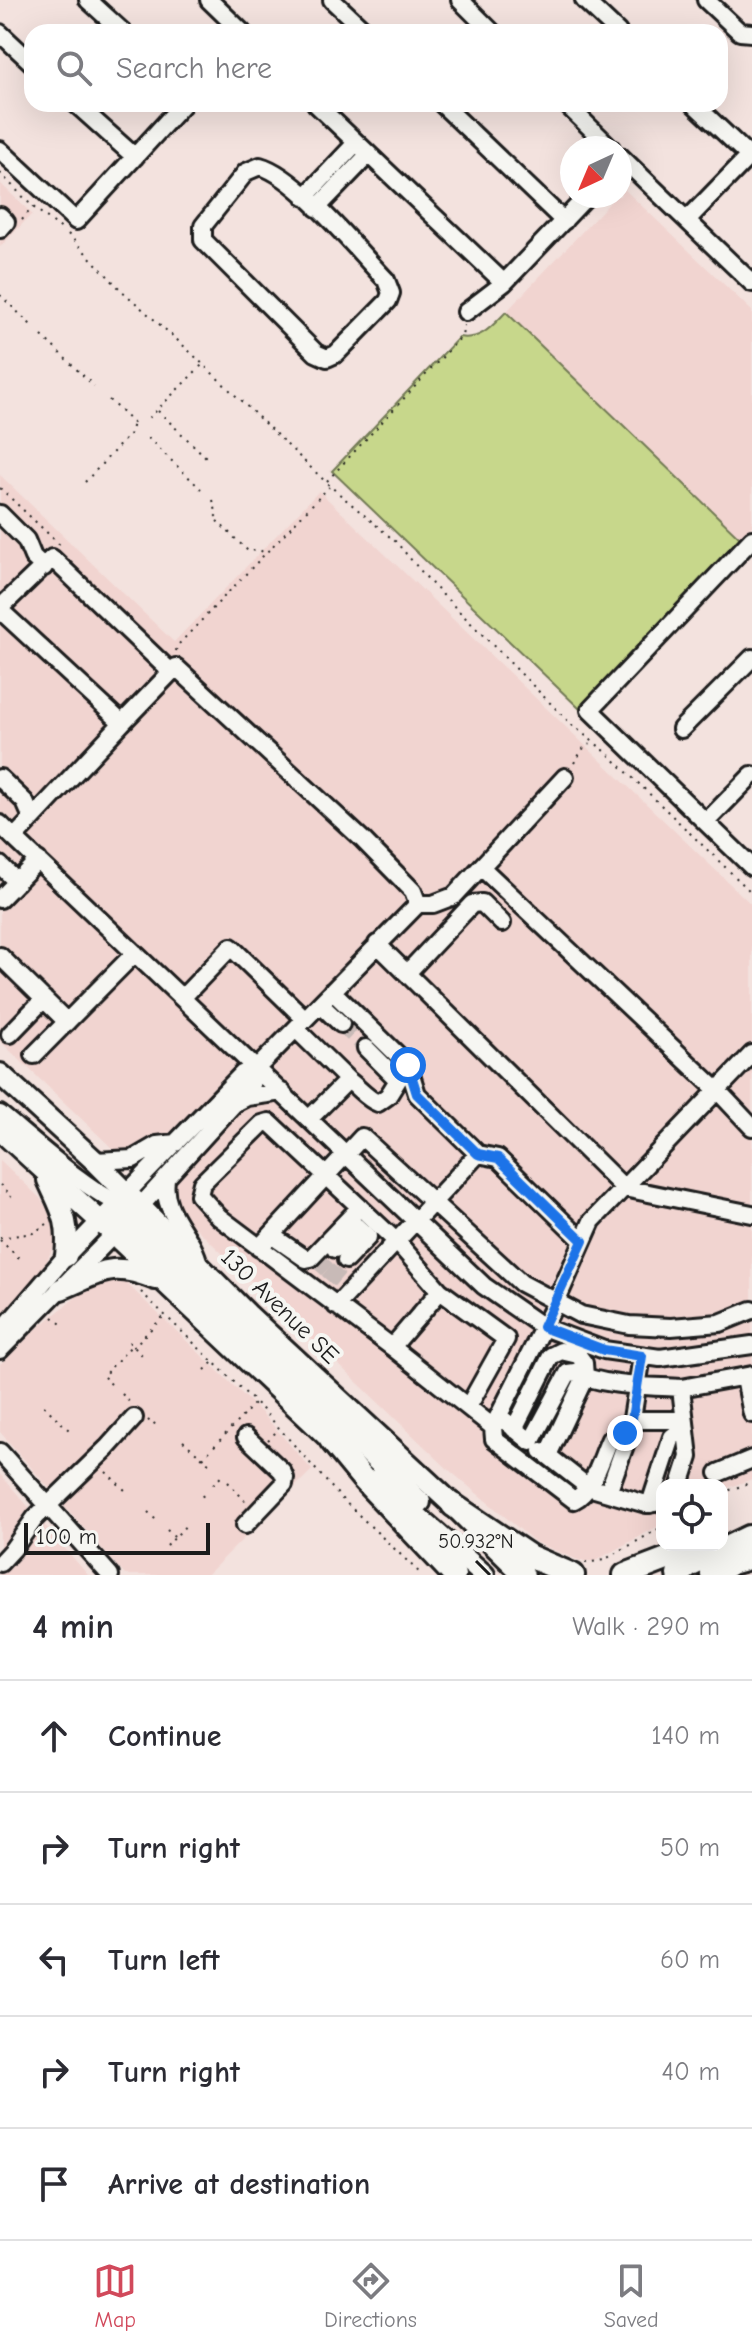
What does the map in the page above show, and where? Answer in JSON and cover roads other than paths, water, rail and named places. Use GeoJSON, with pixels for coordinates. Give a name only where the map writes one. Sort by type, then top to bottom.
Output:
{"type":"FeatureCollection","features":[{"type":"Feature","properties":{"kind":"highway"},"geometry":{"type":"LineString","coordinates":[[331,1440],[364,1480],[454,1575]]}},
{"type":"Feature","properties":{"kind":"highway"},"geometry":{"type":"LineString","coordinates":[[453,1505],[529,1556],[578,1569]]}},
{"type":"Feature","properties":{"kind":"highway"},"geometry":{"type":"LineString","coordinates":[[728,1543],[751,1543]]}},
{"type":"Feature","properties":{"kind":"highway"},"geometry":{"type":"LineString","coordinates":[[678,1575],[689,1566],[751,1543]]}},
{"type":"Feature","properties":{"kind":"highway"},"geometry":{"type":"LineString","coordinates":[[712,1575],[731,1563],[751,1543]]}},
{"type":"Feature","properties":{"kind":"highway"},"geometry":{"type":"LineString","coordinates":[[625,1575],[687,1551]]}},
{"type":"Feature","properties":{"kind":"main road","name":"130 Avenue SE"},"geometry":{"type":"LineString","coordinates":[[0,1074],[95,1161],[121,1214],[162,1282],[331,1440],[484,1575]]}},
{"type":"Feature","properties":{"kind":"main road","name":"130 Avenue SE"},"geometry":{"type":"LineString","coordinates":[[0,1130],[45,1172],[121,1214],[199,1265],[524,1575]]}},
{"type":"Feature","properties":{"kind":"main road"},"geometry":{"type":"LineString","coordinates":[[45,1172],[66,1219],[69,1232],[66,1256]]}},
{"type":"Feature","properties":{"kind":"main road"},"geometry":{"type":"LineString","coordinates":[[121,1214],[433,1515],[504,1575]]}},
{"type":"Feature","properties":{"kind":"main road"},"geometry":{"type":"LineString","coordinates":[[61,1289],[113,1268],[135,1271],[162,1282]]}},
{"type":"Feature","properties":{"kind":"street"},"geometry":{"type":"LineString","coordinates":[[88,0],[114,24]]}},
{"type":"Feature","properties":{"kind":"street"},"geometry":{"type":"LineString","coordinates":[[209,0],[234,24]]}},
{"type":"Feature","properties":{"kind":"street"},"geometry":{"type":"LineString","coordinates":[[332,0],[358,24]]}},
{"type":"Feature","properties":{"kind":"street"},"geometry":{"type":"LineString","coordinates":[[460,0],[484,24]]}},
{"type":"Feature","properties":{"kind":"street"},"geometry":{"type":"LineString","coordinates":[[584,0],[610,24]]}},
{"type":"Feature","properties":{"kind":"street"},"geometry":{"type":"LineString","coordinates":[[706,0],[740,32],[752,33]]}},
{"type":"Feature","properties":{"kind":"street"},"geometry":{"type":"LineString","coordinates":[[0,33],[24,56]]}},
{"type":"Feature","properties":{"kind":"street"},"geometry":{"type":"LineString","coordinates":[[85,112],[135,157]]}},
{"type":"Feature","properties":{"kind":"street"},"geometry":{"type":"LineString","coordinates":[[0,150],[76,221],[176,112]]}},
{"type":"Feature","properties":{"kind":"street"},"geometry":{"type":"LineString","coordinates":[[324,112],[504,283]]}},
{"type":"Feature","properties":{"kind":"street"},"geometry":{"type":"LineString","coordinates":[[450,112],[564,221]]}},
{"type":"Feature","properties":{"kind":"street"},"geometry":{"type":"LineString","coordinates":[[574,112],[599,136]]}},
{"type":"Feature","properties":{"kind":"street"},"geometry":{"type":"LineString","coordinates":[[687,220],[750,155],[703,112]]}},
{"type":"Feature","properties":{"kind":"street"},"geometry":{"type":"LineString","coordinates":[[311,203],[362,149]]}},
{"type":"Feature","properties":{"kind":"street"},"geometry":{"type":"LineString","coordinates":[[260,166],[272,169],[311,203],[386,280],[391,293],[388,301],[336,354],[327,358],[316,353],[203,240],[203,226],[246,172],[260,166]]}},
{"type":"Feature","properties":{"kind":"street"},"geometry":{"type":"LineString","coordinates":[[632,168],[749,275]]}},
{"type":"Feature","properties":{"kind":"street"},"geometry":{"type":"LineString","coordinates":[[466,312],[504,283],[576,208]]}},
{"type":"Feature","properties":{"kind":"street"},"geometry":{"type":"LineString","coordinates":[[0,514],[26,540],[33,557],[44,567]]}},
{"type":"Feature","properties":{"kind":"street"},"geometry":{"type":"LineString","coordinates":[[752,539],[590,710],[752,867]]}},
{"type":"Feature","properties":{"kind":"street"},"geometry":{"type":"LineString","coordinates":[[122,723],[0,609],[52,558],[171,672]]}},
{"type":"Feature","properties":{"kind":"street"},"geometry":{"type":"LineString","coordinates":[[681,729],[752,658]]}},
{"type":"Feature","properties":{"kind":"street"},"geometry":{"type":"LineString","coordinates":[[14,838],[176,667],[232,715],[363,840],[413,891],[418,904]]}},
{"type":"Feature","properties":{"kind":"street"},"geometry":{"type":"LineString","coordinates":[[706,822],[752,775]]}},
{"type":"Feature","properties":{"kind":"street"},"geometry":{"type":"LineString","coordinates":[[0,1350],[61,1289],[176,1143],[242,1074],[257,1068],[418,904],[433,904],[454,896],[565,777]]}},
{"type":"Feature","properties":{"kind":"street"},"geometry":{"type":"LineString","coordinates":[[0,778],[25,802],[32,818]]}},
{"type":"Feature","properties":{"kind":"street"},"geometry":{"type":"LineString","coordinates":[[0,824],[484,1286],[543,1327],[604,1350],[660,1358],[752,1345]]}},
{"type":"Feature","properties":{"kind":"street"},"geometry":{"type":"LineString","coordinates":[[0,899],[38,860]]}},
{"type":"Feature","properties":{"kind":"street"},"geometry":{"type":"LineString","coordinates":[[0,865],[17,882]]}},
{"type":"Feature","properties":{"kind":"street"},"geometry":{"type":"LineString","coordinates":[[481,867],[718,1091],[752,1127]]}},
{"type":"Feature","properties":{"kind":"street"},"geometry":{"type":"LineString","coordinates":[[407,973],[472,904],[482,903],[502,923]]}},
{"type":"Feature","properties":{"kind":"street"},"geometry":{"type":"LineString","coordinates":[[377,944],[624,1188],[752,1214]]}},
{"type":"Feature","properties":{"kind":"street"},"geometry":{"type":"LineString","coordinates":[[183,997],[231,947],[371,1101],[378,1103],[388,1096],[398,1080],[366,1048]]}},
{"type":"Feature","properties":{"kind":"street"},"geometry":{"type":"LineString","coordinates":[[34,1055],[135,953]]}},
{"type":"Feature","properties":{"kind":"street"},"geometry":{"type":"LineString","coordinates":[[0,956],[67,1022]]}},
{"type":"Feature","properties":{"kind":"street"},"geometry":{"type":"LineString","coordinates":[[332,991],[408,1065],[417,1094],[478,1154],[498,1158],[583,1241]]}},
{"type":"Feature","properties":{"kind":"street"},"geometry":{"type":"LineString","coordinates":[[10,1034],[44,999]]}},
{"type":"Feature","properties":{"kind":"street"},"geometry":{"type":"LineString","coordinates":[[320,1004],[341,1024]]}},
{"type":"Feature","properties":{"kind":"street"},"geometry":{"type":"LineString","coordinates":[[684,1427],[632,1425],[610,1439],[588,1487],[582,1496],[574,1500],[494,1439],[496,1422],[556,1302],[592,1221],[752,1054]]}},
{"type":"Feature","properties":{"kind":"street"},"geometry":{"type":"LineString","coordinates":[[0,1333],[66,1256],[166,1180],[252,1084],[257,1068]]}},
{"type":"Feature","properties":{"kind":"street"},"geometry":{"type":"LineString","coordinates":[[310,1118],[355,1084]]}},
{"type":"Feature","properties":{"kind":"street"},"geometry":{"type":"LineString","coordinates":[[234,1104],[247,1097],[282,1092]]}},
{"type":"Feature","properties":{"kind":"street"},"geometry":{"type":"LineString","coordinates":[[0,1114],[121,1214]]}},
{"type":"Feature","properties":{"kind":"street"},"geometry":{"type":"LineString","coordinates":[[365,1229],[360,1207],[269,1122],[262,1124],[202,1183],[199,1195],[219,1217],[259,1248],[316,1281],[336,1306],[468,1407],[514,1429],[588,1487],[656,1503]]}},
{"type":"Feature","properties":{"kind":"street"},"geometry":{"type":"LineString","coordinates":[[259,1248],[362,1137],[521,1283],[581,1315],[629,1325],[671,1327],[720,1323],[752,1310]]}},
{"type":"Feature","properties":{"kind":"street"},"geometry":{"type":"LineString","coordinates":[[95,1161],[133,1159],[157,1145],[176,1143]]}},
{"type":"Feature","properties":{"kind":"street"},"geometry":{"type":"LineString","coordinates":[[336,1306],[478,1154]]}},
{"type":"Feature","properties":{"kind":"street"},"geometry":{"type":"LineString","coordinates":[[166,1180],[164,1192],[171,1212],[196,1249],[199,1265]]}},
{"type":"Feature","properties":{"kind":"street"},"geometry":{"type":"LineString","coordinates":[[271,1235],[293,1252],[306,1259],[311,1258],[360,1207]]}},
{"type":"Feature","properties":{"kind":"street"},"geometry":{"type":"LineString","coordinates":[[365,1229],[398,1243],[440,1291],[506,1339],[468,1407]]}},
{"type":"Feature","properties":{"kind":"street"},"geometry":{"type":"LineString","coordinates":[[341,1255],[365,1229]]}},
{"type":"Feature","properties":{"kind":"street"},"geometry":{"type":"LineString","coordinates":[[392,1347],[440,1291]]}},
{"type":"Feature","properties":{"kind":"street"},"geometry":{"type":"LineString","coordinates":[[514,1429],[551,1356],[561,1351],[578,1355],[584,1363],[585,1377],[548,1455]]}},
{"type":"Feature","properties":{"kind":"street"},"geometry":{"type":"LineString","coordinates":[[608,1493],[632,1425],[642,1356]]}},
{"type":"Feature","properties":{"kind":"street"},"geometry":{"type":"LineString","coordinates":[[531,1442],[568,1373],[575,1372],[585,1377],[638,1385],[681,1388],[748,1377],[752,1414]]}},
{"type":"Feature","properties":{"kind":"street"},"geometry":{"type":"LineString","coordinates":[[681,1388],[689,1457],[682,1479]]}},
{"type":"Feature","properties":{"kind":"street"},"geometry":{"type":"LineString","coordinates":[[0,1563],[35,1518],[138,1414]]}},
{"type":"Feature","properties":{"kind":"street"},"geometry":{"type":"LineString","coordinates":[[662,1479],[672,1437],[684,1427]]}},
{"type":"Feature","properties":{"kind":"street"},"geometry":{"type":"LineString","coordinates":[[245,1525],[284,1484],[285,1478],[282,1471],[246,1437]]}},
{"type":"Feature","properties":{"kind":"street"},"geometry":{"type":"LineString","coordinates":[[0,1452],[110,1575]]}},
{"type":"Feature","properties":{"kind":"street"},"geometry":{"type":"LineString","coordinates":[[718,1473],[752,1459]]}},
{"type":"Feature","properties":{"kind":"street"},"geometry":{"type":"LineString","coordinates":[[0,1571],[5,1575]]}},
{"type":"Feature","properties":{"kind":"tunnel"},"geometry":{"type":"LineString","coordinates":[[341,1024],[366,1048]]}},
{"type":"Feature","properties":{"kind":"tunnel"},"geometry":{"type":"LineString","coordinates":[[316,1270],[335,1249]]}},
{"type":"Feature","properties":{"kind":"tunnel"},"geometry":{"type":"LineString","coordinates":[[328,1281],[346,1260]]}}]}
